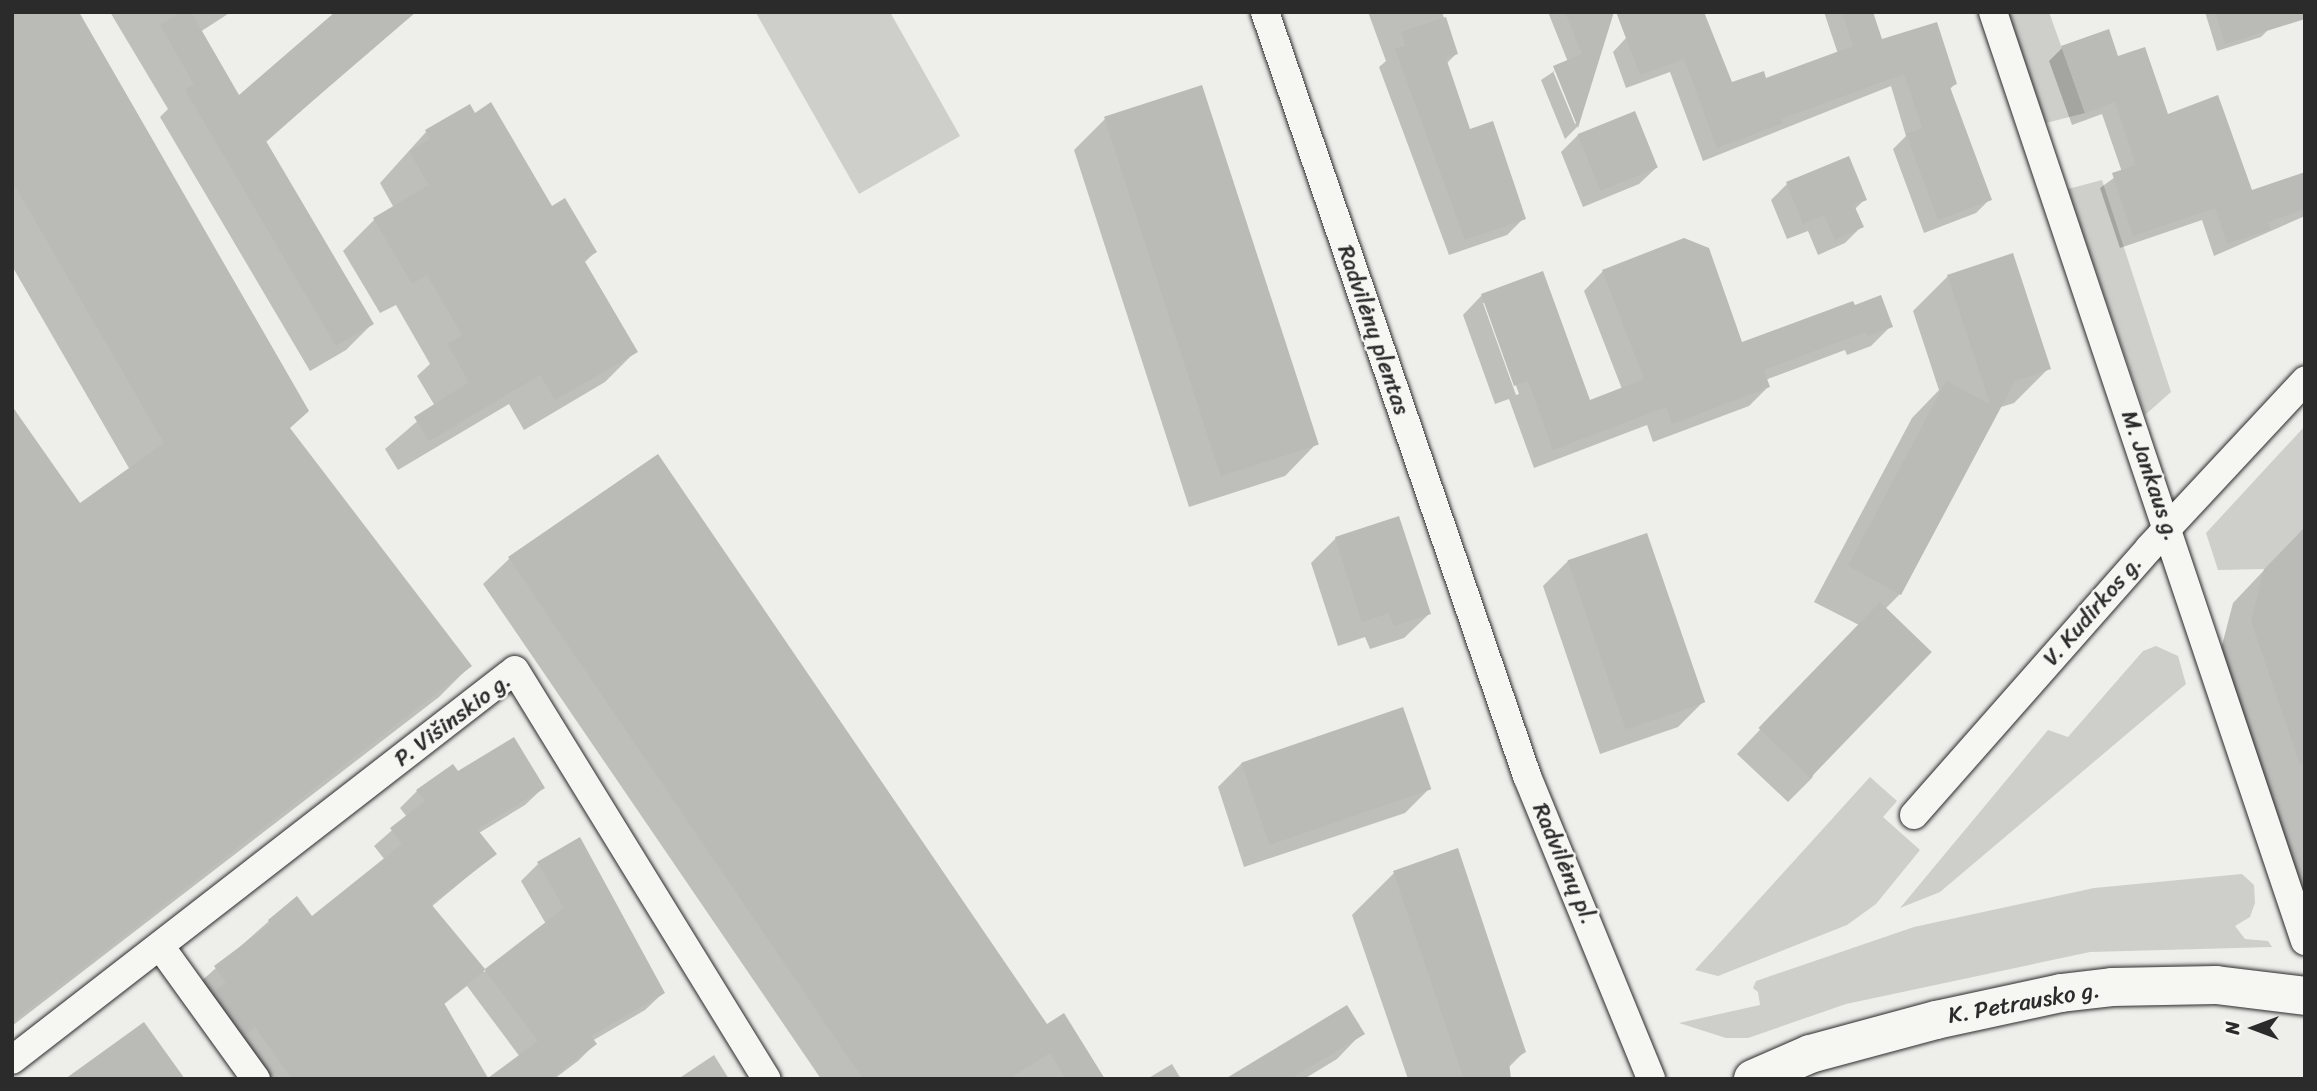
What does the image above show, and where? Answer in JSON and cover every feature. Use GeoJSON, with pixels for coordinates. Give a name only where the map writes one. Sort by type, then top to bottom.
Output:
{"type":"FeatureCollection","features":[{"type":"Feature","properties":{"kind":"main road","name":"K. Petrausko g."},"geometry":{"type":"LineString","coordinates":[[1753,1079],[1810,1054],[1936,1020],[2061,993],[2112,987],[2216,985],[2305,996]]}},
{"type":"Feature","properties":{"kind":"street","name":"Radvilėnų plentas"},"geometry":{"type":"LineString","coordinates":[[1265,12],[1482,648]]}},
{"type":"Feature","properties":{"kind":"street","name":"M. Jankaus g."},"geometry":{"type":"LineString","coordinates":[[1993,12],[2305,941]]}},
{"type":"Feature","properties":{"kind":"street","name":"V. Kudirkos g."},"geometry":{"type":"LineString","coordinates":[[1914,815],[2168,529],[2305,381]]}},
{"type":"Feature","properties":{"kind":"street","name":"Radvilėnų pl."},"geometry":{"type":"LineString","coordinates":[[1482,648],[1527,776],[1651,1079]]}},
{"type":"Feature","properties":{"kind":"street","name":"P. Višinskio g."},"geometry":{"type":"LineString","coordinates":[[12,1060],[515,670],[767,1079]]}},
{"type":"Feature","properties":{"kind":"street"},"geometry":{"type":"LineString","coordinates":[[160,946],[256,1079]]}},
{"type":"Feature","properties":{"kind":"shaded area"},"geometry":{"type":"Polygon","coordinates":[[[890,12],[960,136],[859,194],[756,13],[890,12]]]}},
{"type":"Feature","properties":{"kind":"shaded area"},"geometry":{"type":"Polygon","coordinates":[[[2008,12],[2049,12],[2085,113],[2046,123],[2008,12]]]}},
{"type":"Feature","properties":{"kind":"shaded area"},"geometry":{"type":"Polygon","coordinates":[[[2102,180],[2171,392],[2145,415],[2068,189],[2102,180]]]}},
{"type":"Feature","properties":{"kind":"shaded area"},"geometry":{"type":"Polygon","coordinates":[[[2305,426],[2305,527],[2264,569],[2218,570],[2206,533],[2305,426]]]}},
{"type":"Feature","properties":{"kind":"shaded area"},"geometry":{"type":"Polygon","coordinates":[[[2156,646],[2178,656],[2186,684],[1940,892],[1900,908],[2048,730],[2068,737],[2143,651],[2156,646]]]}},
{"type":"Feature","properties":{"kind":"shaded area"},"geometry":{"type":"Polygon","coordinates":[[[1870,777],[1897,801],[1883,817],[1920,850],[1876,904],[1847,925],[1718,976],[1695,970],[1870,777]]]}},
{"type":"Feature","properties":{"kind":"shaded area"},"geometry":{"type":"Polygon","coordinates":[[[2242,874],[2254,885],[2255,903],[2250,917],[2235,926],[2245,939],[2268,941],[2272,947],[2090,952],[1846,1004],[1748,1038],[1726,1038],[1679,1023],[1760,1005],[1758,992],[1753,988],[1756,981],[1914,927],[2094,888],[2242,874]]]}},
{"type":"Feature","properties":{"kind":"building"},"geometry":{"type":"Polygon","coordinates":[[[12,12],[79,12],[309,411],[290,428],[472,666],[12,1022],[12,406],[80,503],[164,443],[12,181],[12,12]]]}},
{"type":"Feature","properties":{"kind":"building"},"geometry":{"type":"Polygon","coordinates":[[[181,12],[191,12],[239,95],[335,12],[416,12],[266,141],[374,324],[336,346],[185,90],[194,84],[160,25],[181,12]]]}},
{"type":"Feature","properties":{"kind":"building"},"geometry":{"type":"Polygon","coordinates":[[[1565,12],[1614,12],[1578,128],[1553,66],[1582,54],[1565,12]]]}},
{"type":"Feature","properties":{"kind":"building"},"geometry":{"type":"Polygon","coordinates":[[[1616,12],[1704,12],[1732,82],[1764,71],[1766,78],[1853,46],[1842,12],[1873,12],[1882,39],[1937,22],[1957,84],[1950,87],[1992,200],[1938,220],[1906,134],[1922,128],[1904,74],[1781,119],[1783,123],[1717,148],[1684,59],[1640,75],[1616,12]]]}},
{"type":"Feature","properties":{"kind":"building"},"geometry":{"type":"Polygon","coordinates":[[[2215,12],[2305,12],[2305,19],[2225,44],[2215,12]]]}},
{"type":"Feature","properties":{"kind":"building"},"geometry":{"type":"Polygon","coordinates":[[[1446,17],[1458,54],[1446,58],[1470,129],[1493,121],[1526,219],[1465,240],[1395,49],[1405,46],[1401,32],[1446,17]]]}},
{"type":"Feature","properties":{"kind":"building"},"geometry":{"type":"Polygon","coordinates":[[[2109,29],[2118,56],[2145,47],[2168,114],[2218,95],[2252,190],[2305,172],[2305,209],[2268,222],[2271,229],[2227,244],[2215,208],[2133,236],[2112,173],[2136,165],[2115,102],[2085,113],[2061,46],[2109,29]]]}},
{"type":"Feature","properties":{"kind":"building"},"geometry":{"type":"Polygon","coordinates":[[[1202,85],[1319,444],[1221,476],[1104,117],[1202,85]]]}},
{"type":"Feature","properties":{"kind":"building"},"geometry":{"type":"Polygon","coordinates":[[[491,102],[552,206],[565,198],[597,252],[584,260],[638,352],[555,400],[540,375],[429,441],[414,417],[469,382],[447,344],[462,335],[427,275],[412,284],[373,218],[429,185],[409,151],[430,139],[425,130],[470,104],[475,113],[491,102]]]}},
{"type":"Feature","properties":{"kind":"building"},"geometry":{"type":"Polygon","coordinates":[[[1635,111],[1658,168],[1600,191],[1578,134],[1635,111]]]}},
{"type":"Feature","properties":{"kind":"building"},"geometry":{"type":"Polygon","coordinates":[[[1849,156],[1867,200],[1854,205],[1864,227],[1835,240],[1824,215],[1803,224],[1786,182],[1849,156]]]}},
{"type":"Feature","properties":{"kind":"building"},"geometry":{"type":"Polygon","coordinates":[[[1684,238],[1709,248],[1742,342],[1853,301],[1855,305],[1881,295],[1893,327],[1867,336],[1865,332],[1764,370],[1770,387],[1672,424],[1666,407],[1553,450],[1528,381],[1514,386],[1481,294],[1543,271],[1590,400],[1644,379],[1602,270],[1684,238]]]}},
{"type":"Feature","properties":{"kind":"building"},"geometry":{"type":"Polygon","coordinates":[[[2013,253],[2051,369],[2015,381],[1901,595],[1848,566],[1946,381],[1990,404],[1947,275],[2013,253]]]}},
{"type":"Feature","properties":{"kind":"building"},"geometry":{"type":"Polygon","coordinates":[[[658,454],[1047,1024],[1064,1013],[1105,1079],[1066,1079],[1050,1053],[1009,1079],[863,1079],[508,557],[658,454]]]}},
{"type":"Feature","properties":{"kind":"building"},"geometry":{"type":"Polygon","coordinates":[[[1399,516],[1431,614],[1394,626],[1389,613],[1362,622],[1335,537],[1399,516]]]}},
{"type":"Feature","properties":{"kind":"building"},"geometry":{"type":"Polygon","coordinates":[[[2305,527],[2305,764],[2300,765],[2251,621],[2264,569],[2305,527]]]}},
{"type":"Feature","properties":{"kind":"building"},"geometry":{"type":"Polygon","coordinates":[[[1647,533],[1705,702],[1626,730],[1568,560],[1647,533]]]}},
{"type":"Feature","properties":{"kind":"building"},"geometry":{"type":"Polygon","coordinates":[[[1880,602],[1932,652],[1810,778],[1758,728],[1880,602]]]}},
{"type":"Feature","properties":{"kind":"building"},"geometry":{"type":"Polygon","coordinates":[[[1403,707],[1431,789],[1270,845],[1241,763],[1403,707]]]}},
{"type":"Feature","properties":{"kind":"building"},"geometry":{"type":"Polygon","coordinates":[[[514,737],[545,788],[477,829],[497,854],[431,904],[485,969],[564,908],[537,862],[580,837],[665,993],[591,1036],[597,1044],[550,1079],[292,1079],[255,1027],[245,1035],[214,992],[226,982],[214,966],[270,924],[268,920],[297,896],[312,916],[402,844],[390,828],[425,801],[416,790],[453,764],[458,771],[514,737]],[[485,970],[444,1003],[488,1078],[538,1041],[485,970]]]}},
{"type":"Feature","properties":{"kind":"building"},"geometry":{"type":"Polygon","coordinates":[[[1458,848],[1526,1052],[1509,1062],[1511,1079],[1464,1079],[1393,871],[1458,848]]]}},
{"type":"Feature","properties":{"kind":"building"},"geometry":{"type":"Polygon","coordinates":[[[1347,1005],[1365,1034],[1290,1079],[1225,1079],[1347,1005]]]}},
{"type":"Feature","properties":{"kind":"building"},"geometry":{"type":"Polygon","coordinates":[[[144,1022],[185,1079],[65,1079],[144,1022]]]}}]}
